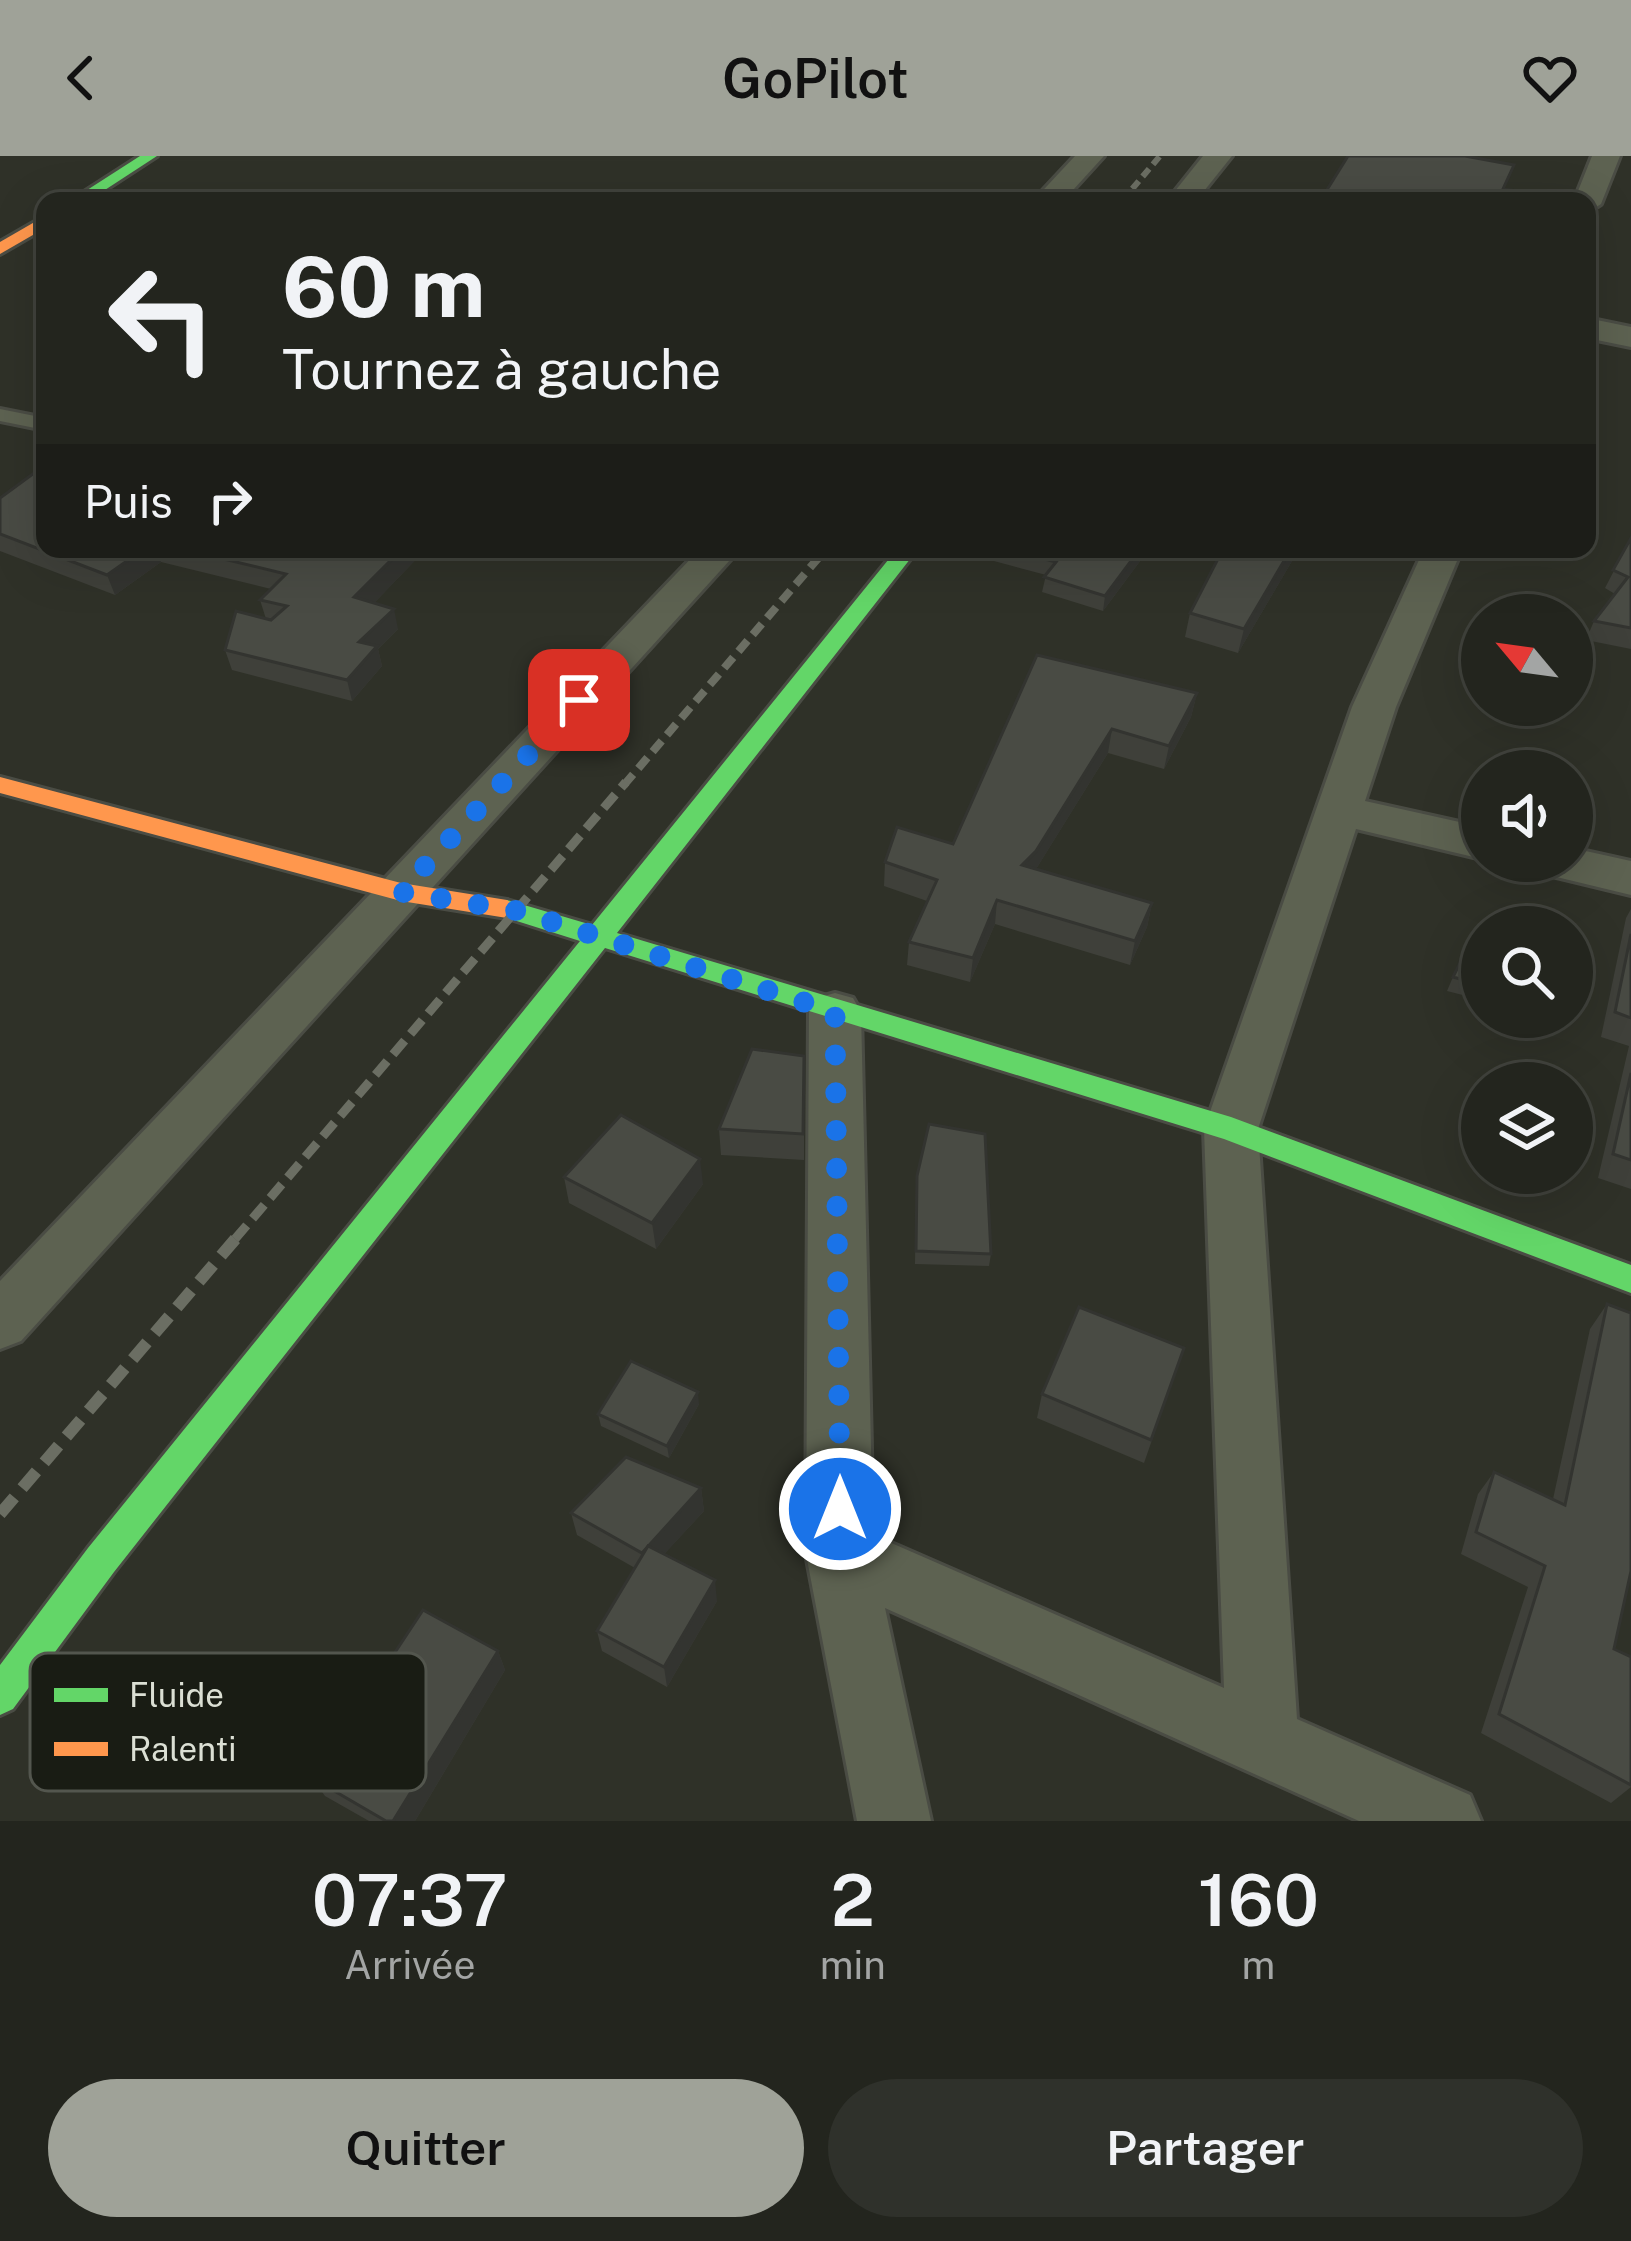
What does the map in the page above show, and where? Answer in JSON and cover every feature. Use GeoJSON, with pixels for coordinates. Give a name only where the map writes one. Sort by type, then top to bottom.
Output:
{"type":"FeatureCollection","features":[{"type":"Feature","properties":{"kind":"street"},"geometry":{"type":"LineString","coordinates":[[92,192],[150,156]]}},
{"type":"Feature","properties":{"kind":"street"},"geometry":{"type":"LineString","coordinates":[[1056,192],[1090,156]]}},
{"type":"Feature","properties":{"kind":"street"},"geometry":{"type":"LineString","coordinates":[[1188,192],[1218,156]]}},
{"type":"Feature","properties":{"kind":"street"},"geometry":{"type":"LineString","coordinates":[[1592,192],[1606,156]]}},
{"type":"Feature","properties":{"kind":"street"},"geometry":{"type":"LineString","coordinates":[[0,249],[36,227]]}},
{"type":"Feature","properties":{"kind":"street"},"geometry":{"type":"LineString","coordinates":[[1596,330],[1631,337]]}},
{"type":"Feature","properties":{"kind":"street"},"geometry":{"type":"LineString","coordinates":[[0,1322],[401,892],[700,558]]}},
{"type":"Feature","properties":{"kind":"street"},"geometry":{"type":"LineString","coordinates":[[32,1653],[101,1560],[901,558]]}},
{"type":"Feature","properties":{"kind":"street"},"geometry":{"type":"LineString","coordinates":[[1262,1737],[1231,1129],[1374,707],[1439,558]]}},
{"type":"Feature","properties":{"kind":"street"},"geometry":{"type":"LineString","coordinates":[[0,785],[401,892],[518,911],[835,1012],[1231,1129],[1631,1279]]}},
{"type":"Feature","properties":{"kind":"street"},"geometry":{"type":"LineString","coordinates":[[1339,810],[1461,839]]}},
{"type":"Feature","properties":{"kind":"street"},"geometry":{"type":"LineString","coordinates":[[1593,869],[1631,878]]}},
{"type":"Feature","properties":{"kind":"street"},"geometry":{"type":"LineString","coordinates":[[835,1012],[840,1554],[895,1821]]}},
{"type":"Feature","properties":{"kind":"street"},"geometry":{"type":"LineString","coordinates":[[840,1554],[1444,1821]]}},
{"type":"Feature","properties":{"kind":"street"},"geometry":{"type":"LineString","coordinates":[[0,1696],[30,1656]]}},
{"type":"Feature","properties":{"kind":"lane"},"geometry":{"type":"LineString","coordinates":[[0,415],[36,422]]}},
{"type":"Feature","properties":{"kind":"building"},"geometry":{"type":"Polygon","coordinates":[[[1348,156],[1465,156],[1514,165],[1503,189],[1524,192],[1326,192],[1348,156]]]}},
{"type":"Feature","properties":{"kind":"building"},"geometry":{"type":"Polygon","coordinates":[[[36,472],[36,548],[0,534],[0,498],[36,472]]]}},
{"type":"Feature","properties":{"kind":"building"},"geometry":{"type":"Polygon","coordinates":[[[1631,538],[1631,628],[1594,621],[1628,577],[1613,570],[1631,538]]]}},
{"type":"Feature","properties":{"kind":"building"},"geometry":{"type":"Polygon","coordinates":[[[63,558],[131,558],[107,575],[63,558]]]}},
{"type":"Feature","properties":{"kind":"building"},"geometry":{"type":"Polygon","coordinates":[[[219,558],[393,558],[354,597],[394,609],[359,642],[377,646],[347,680],[225,650],[236,611],[271,620],[287,606],[260,600],[286,574],[219,558]]]}},
{"type":"Feature","properties":{"kind":"building"},"geometry":{"type":"Polygon","coordinates":[[[1041,558],[1133,558],[1105,596],[1044,577],[1056,562],[1041,558]]]}},
{"type":"Feature","properties":{"kind":"building"},"geometry":{"type":"Polygon","coordinates":[[[1218,558],[1286,558],[1244,629],[1190,613],[1218,558]]]}},
{"type":"Feature","properties":{"kind":"building"},"geometry":{"type":"Polygon","coordinates":[[[1037,655],[1197,693],[1169,746],[1112,729],[1036,851],[1022,865],[1152,903],[1135,941],[997,900],[973,958],[909,942],[937,880],[885,862],[897,827],[953,844],[1037,655]]]}},
{"type":"Feature","properties":{"kind":"building"},"geometry":{"type":"Polygon","coordinates":[[[1631,934],[1631,1018],[1615,1012],[1631,934]]]}},
{"type":"Feature","properties":{"kind":"building"},"geometry":{"type":"Polygon","coordinates":[[[752,1049],[804,1056],[803,1134],[719,1129],[752,1049]]]}},
{"type":"Feature","properties":{"kind":"building"},"geometry":{"type":"Polygon","coordinates":[[[1631,1073],[1631,1160],[1613,1154],[1631,1073]]]}},
{"type":"Feature","properties":{"kind":"building"},"geometry":{"type":"Polygon","coordinates":[[[621,1115],[700,1159],[652,1223],[564,1177],[621,1115]]]}},
{"type":"Feature","properties":{"kind":"building"},"geometry":{"type":"Polygon","coordinates":[[[929,1124],[985,1134],[991,1254],[916,1251],[917,1176],[929,1124]]]}},
{"type":"Feature","properties":{"kind":"building"},"geometry":{"type":"Polygon","coordinates":[[[1607,1304],[1631,1313],[1631,1571],[1614,1649],[1631,1657],[1631,1785],[1499,1714],[1545,1566],[1476,1532],[1494,1472],[1565,1505],[1607,1304]]]}},
{"type":"Feature","properties":{"kind":"building"},"geometry":{"type":"Polygon","coordinates":[[[1079,1307],[1184,1348],[1151,1440],[1042,1394],[1079,1307]]]}},
{"type":"Feature","properties":{"kind":"building"},"geometry":{"type":"Polygon","coordinates":[[[631,1361],[698,1392],[667,1446],[598,1414],[631,1361]]]}},
{"type":"Feature","properties":{"kind":"building"},"geometry":{"type":"Polygon","coordinates":[[[626,1457],[701,1488],[642,1553],[571,1513],[626,1457]]]}},
{"type":"Feature","properties":{"kind":"building"},"geometry":{"type":"Polygon","coordinates":[[[648,1546],[715,1580],[664,1667],[597,1631],[648,1546]]]}},
{"type":"Feature","properties":{"kind":"building"},"geometry":{"type":"Polygon","coordinates":[[[423,1610],[498,1651],[426,1768],[426,1653],[395,1653],[423,1610]]]}},
{"type":"Feature","properties":{"kind":"building"},"geometry":{"type":"Polygon","coordinates":[[[334,1791],[412,1791],[393,1821],[334,1791]]]}},
{"type":"Feature","properties":{"kind":"railway"},"geometry":{"type":"LineString","coordinates":[[1130,192],[1160,156]]}},
{"type":"Feature","properties":{"kind":"railway"},"geometry":{"type":"LineString","coordinates":[[624,785],[818,558]]}},
{"type":"Feature","properties":{"kind":"railway"},"geometry":{"type":"LineString","coordinates":[[235,1239],[626,782]]}},
{"type":"Feature","properties":{"kind":"railway"},"geometry":{"type":"LineString","coordinates":[[0,1514],[238,1236]]}},
{"type":"Feature","properties":{"kind":"traffic: fast"},"geometry":{"type":"LineString","coordinates":[[92,192],[150,156]]}},
{"type":"Feature","properties":{"kind":"traffic: fast"},"geometry":{"type":"LineString","coordinates":[[32,1653],[101,1560],[901,558]]}},
{"type":"Feature","properties":{"kind":"traffic: fast"},"geometry":{"type":"LineString","coordinates":[[507,909],[1231,1129],[1631,1279]]}},
{"type":"Feature","properties":{"kind":"traffic: fast"},"geometry":{"type":"LineString","coordinates":[[0,1696],[30,1656]]}},
{"type":"Feature","properties":{"kind":"traffic: slow"},"geometry":{"type":"LineString","coordinates":[[0,249],[36,227]]}},
{"type":"Feature","properties":{"kind":"traffic: slow"},"geometry":{"type":"LineString","coordinates":[[0,785],[401,892],[507,909]]}},
{"type":"Feature","properties":{"kind":"route"},"geometry":{"type":"LineString","coordinates":[[579,700],[401,892],[518,911],[835,1012],[840,1509]]}}]}
